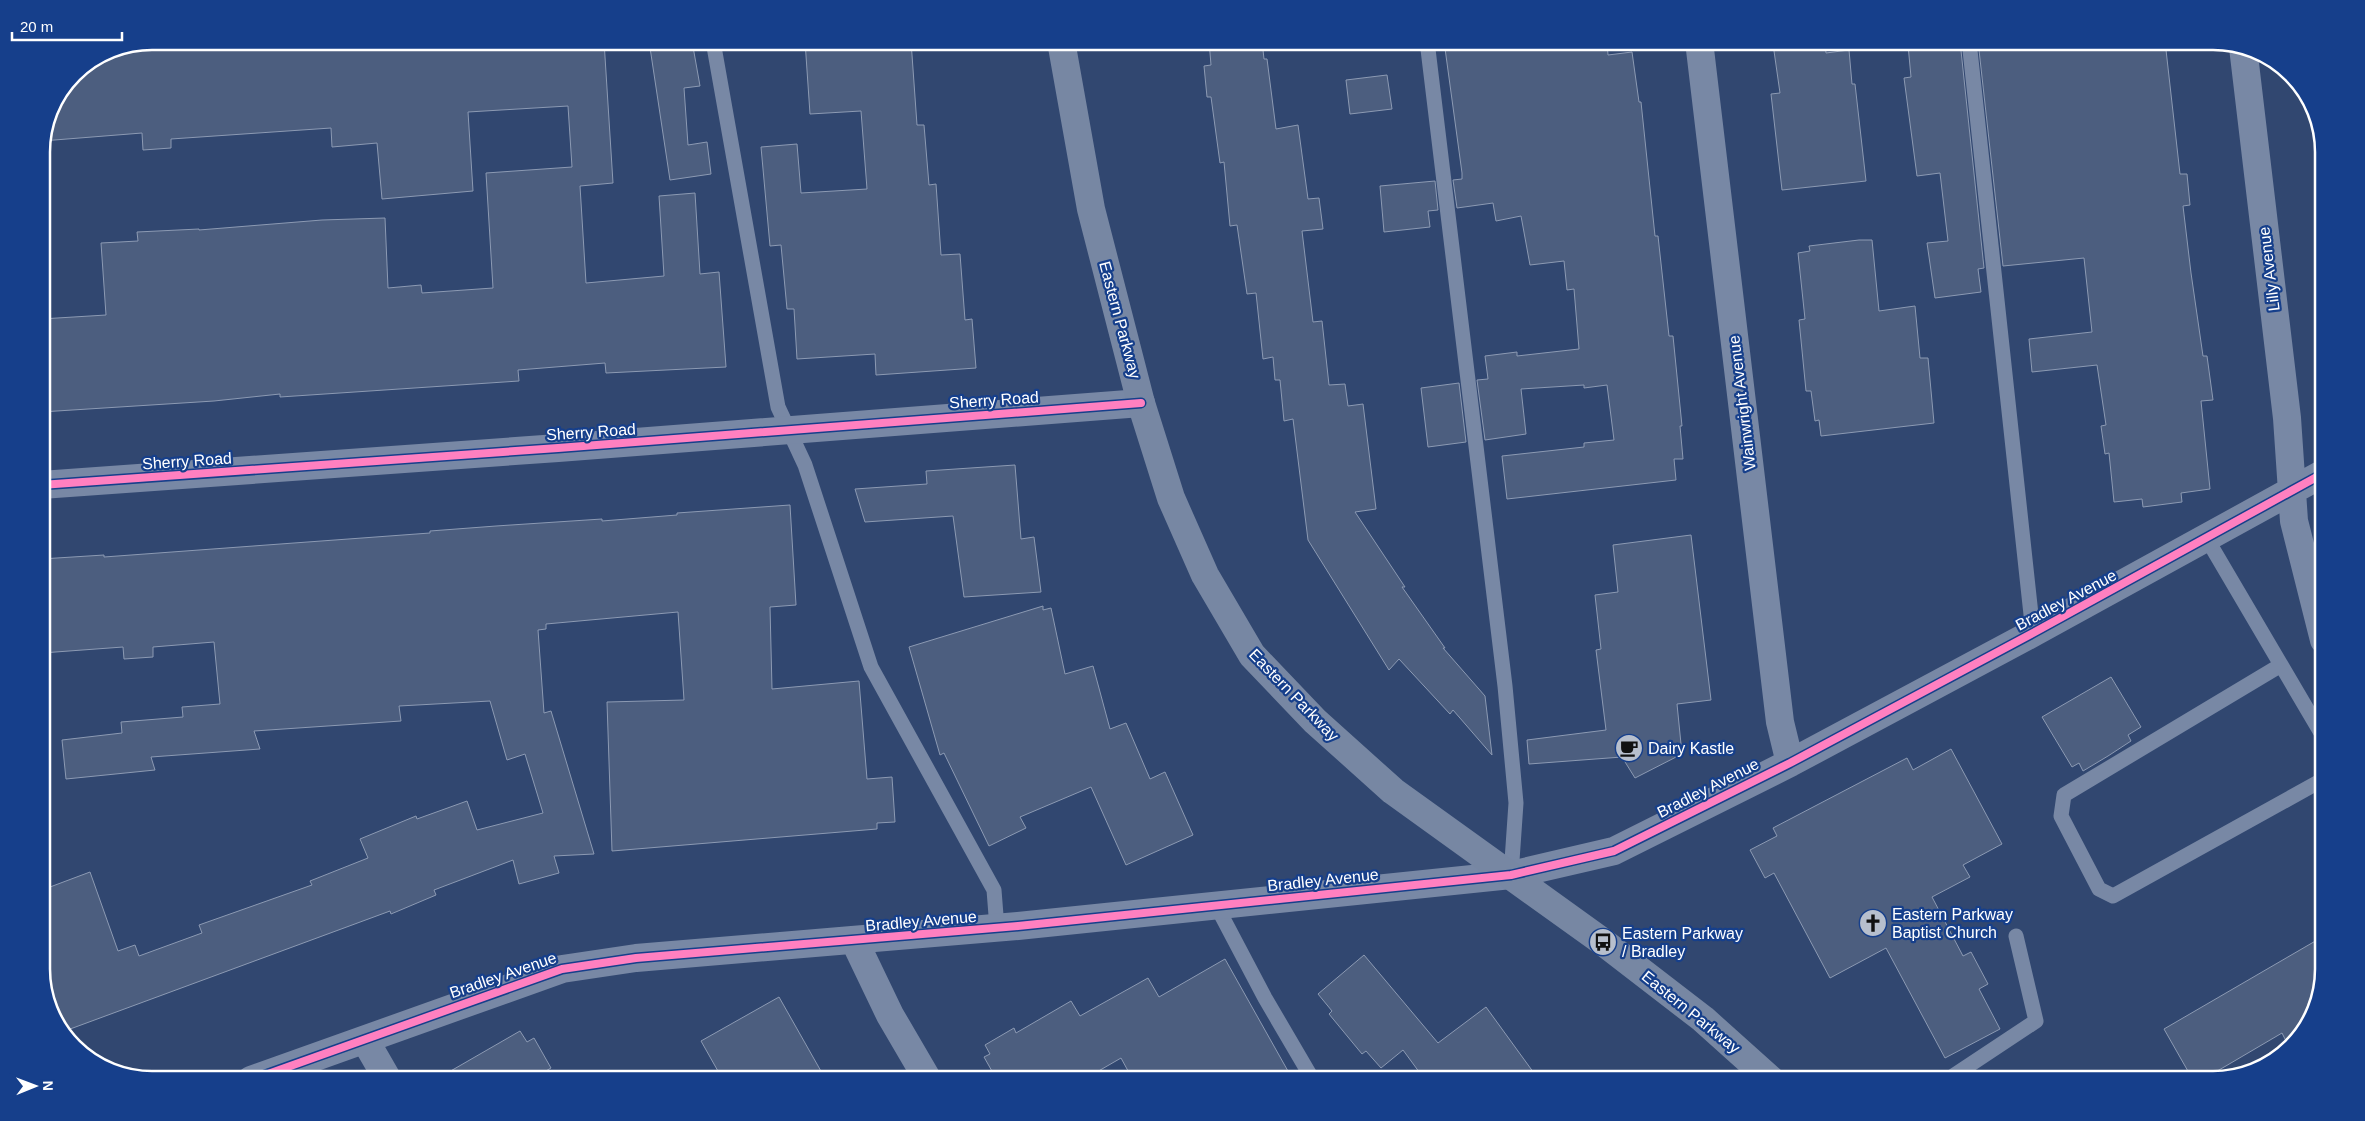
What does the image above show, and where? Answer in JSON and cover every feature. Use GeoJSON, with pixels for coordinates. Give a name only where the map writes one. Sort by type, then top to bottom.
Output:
{"type":"FeatureCollection","features":[{"type":"Feature","properties":{"kind":"main road","name":"Eastern Parkway"},"geometry":{"type":"LineString","coordinates":[[1063,50],[1091,209],[1142,403],[1171,498],[1201,567],[1252,655],[1315,721],[1392,791],[1511,874],[1703,1019],[1761,1071]]}},
{"type":"Feature","properties":{"kind":"street","name":"Wainwright Avenue"},"geometry":{"type":"LineString","coordinates":[[1700,50],[1780,722],[1790,763]]}},
{"type":"Feature","properties":{"kind":"street","name":"Lilly Avenue"},"geometry":{"type":"LineString","coordinates":[[2244,55],[2287,418],[2294,521],[2315,604]]}},
{"type":"Feature","properties":{"kind":"street","name":"Sherry Road"},"geometry":{"type":"LineString","coordinates":[[50,483],[1142,403]]}},
{"type":"Feature","properties":{"kind":"street","name":"Bradley Avenue"},"geometry":{"type":"LineString","coordinates":[[277,1071],[562,969],[636,958],[998,928],[1511,874],[1614,851],[1790,763],[2207,539],[2315,478]]}},
{"type":"Feature","properties":{"kind":"street"},"geometry":{"type":"LineString","coordinates":[[854,940],[890,1015],[923,1071]]}},
{"type":"Feature","properties":{"kind":"street"},"geometry":{"type":"LineString","coordinates":[[365,1040],[383,1071]]}},
{"type":"Feature","properties":{"kind":"lane"},"geometry":{"type":"LineString","coordinates":[[715,50],[778,407],[805,465],[871,667],[994,890],[998,928]]}},
{"type":"Feature","properties":{"kind":"lane"},"geometry":{"type":"LineString","coordinates":[[1428,50],[1505,686],[1516,804],[1511,874]]}},
{"type":"Feature","properties":{"kind":"lane"},"geometry":{"type":"LineString","coordinates":[[1970,50],[2033,633]]}},
{"type":"Feature","properties":{"kind":"lane"},"geometry":{"type":"LineString","coordinates":[[2207,539],[2315,723]]}},
{"type":"Feature","properties":{"kind":"lane"},"geometry":{"type":"LineString","coordinates":[[2281,665],[2064,795],[2062,816],[2099,889],[2113,896],[2315,784]]}},
{"type":"Feature","properties":{"kind":"lane"},"geometry":{"type":"LineString","coordinates":[[1216,905],[1265,998],[1308,1071]]}},
{"type":"Feature","properties":{"kind":"lane"},"geometry":{"type":"LineString","coordinates":[[1961,1071],[2036,1021],[2016,936]]}},
{"type":"Feature","properties":{"kind":"building"},"geometry":{"type":"Polygon","coordinates":[[[145,50],[605,50],[613,183],[580,186],[586,283],[664,276],[659,196],[695,193],[700,274],[719,272],[726,367],[606,373],[605,363],[518,370],[519,381],[280,397],[280,394],[214,401],[50,411],[50,318],[106,315],[101,243],[138,241],[137,232],[199,230],[322,220],[385,218],[388,288],[421,285],[422,293],[493,288],[486,173],[572,167],[568,106],[468,112],[473,191],[382,199],[377,143],[332,147],[331,128],[171,139],[171,148],[143,150],[142,133],[51,140],[53,126],[58,113],[67,95],[80,80],[95,67],[113,58],[132,52],[145,50]]]}},
{"type":"Feature","properties":{"kind":"building"},"geometry":{"type":"Polygon","coordinates":[[[650,50],[694,50],[700,86],[684,88],[688,145],[707,142],[711,174],[670,180],[650,50]]]}},
{"type":"Feature","properties":{"kind":"building"},"geometry":{"type":"Polygon","coordinates":[[[806,50],[912,50],[917,125],[924,125],[929,185],[936,184],[941,255],[960,254],[965,320],[972,319],[976,368],[876,375],[875,354],[797,359],[794,309],[787,309],[781,245],[770,246],[761,147],[797,144],[801,193],[867,189],[861,111],[810,114],[806,50]]]}},
{"type":"Feature","properties":{"kind":"building"},"geometry":{"type":"Polygon","coordinates":[[[1210,50],[1263,50],[1264,59],[1267,59],[1276,129],[1298,125],[1308,199],[1319,198],[1323,229],[1302,231],[1313,322],[1322,321],[1329,385],[1345,384],[1348,406],[1363,404],[1376,509],[1355,512],[1405,587],[1402,587],[1445,648],[1443,648],[1485,696],[1492,755],[1453,710],[1450,714],[1399,659],[1389,670],[1308,540],[1293,419],[1284,421],[1280,380],[1275,380],[1273,357],[1263,359],[1256,293],[1247,294],[1237,225],[1230,226],[1224,162],[1220,163],[1211,97],[1207,97],[1204,66],[1211,65],[1210,50]]]}},
{"type":"Feature","properties":{"kind":"building"},"geometry":{"type":"Polygon","coordinates":[[[1445,50],[1608,50],[1608,55],[1632,52],[1639,102],[1641,102],[1655,236],[1658,236],[1669,336],[1673,336],[1682,426],[1680,426],[1683,459],[1674,459],[1676,480],[1507,499],[1502,456],[1584,447],[1584,443],[1614,440],[1607,385],[1584,388],[1584,385],[1521,389],[1526,434],[1485,440],[1477,380],[1488,379],[1485,356],[1517,352],[1517,356],[1579,349],[1574,289],[1567,290],[1564,261],[1530,265],[1521,216],[1496,221],[1493,203],[1457,208],[1453,180],[1462,179],[1445,50]]]}},
{"type":"Feature","properties":{"kind":"building"},"geometry":{"type":"Polygon","coordinates":[[[1774,50],[1826,50],[1826,53],[1849,50],[1852,84],[1855,84],[1866,181],[1782,190],[1771,94],[1780,93],[1774,50]]]}},
{"type":"Feature","properties":{"kind":"building"},"geometry":{"type":"Polygon","coordinates":[[[1908,50],[1961,50],[1984,268],[1978,269],[1981,292],[1935,298],[1927,243],[1948,241],[1940,173],[1917,176],[1904,78],[1911,77],[1908,50]]]}},
{"type":"Feature","properties":{"kind":"building"},"geometry":{"type":"Polygon","coordinates":[[[1979,50],[2166,50],[2180,174],[2187,174],[2190,205],[2183,206],[2191,273],[2203,356],[2207,356],[2213,400],[2201,401],[2210,489],[2181,493],[2182,502],[2143,507],[2142,499],[2114,502],[2109,453],[2105,454],[2101,426],[2106,425],[2097,365],[2032,372],[2029,339],[2092,332],[2084,258],[2003,266],[1979,50]]]}},
{"type":"Feature","properties":{"kind":"building"},"geometry":{"type":"Polygon","coordinates":[[[1387,75],[1392,109],[1350,114],[1346,80],[1387,75]]]}},
{"type":"Feature","properties":{"kind":"building"},"geometry":{"type":"Polygon","coordinates":[[[1435,181],[1438,210],[1428,211],[1430,227],[1384,232],[1380,186],[1435,181]]]}},
{"type":"Feature","properties":{"kind":"building"},"geometry":{"type":"Polygon","coordinates":[[[1872,240],[1879,311],[1915,306],[1920,358],[1928,358],[1934,423],[1821,436],[1819,420],[1815,421],[1811,391],[1806,391],[1799,320],[1805,319],[1798,253],[1810,251],[1809,246],[1872,240]]]}},
{"type":"Feature","properties":{"kind":"building"},"geometry":{"type":"Polygon","coordinates":[[[1459,383],[1466,442],[1428,447],[1421,388],[1459,383]]]}},
{"type":"Feature","properties":{"kind":"building"},"geometry":{"type":"Polygon","coordinates":[[[1015,465],[1021,539],[1034,537],[1041,592],[964,597],[953,516],[865,522],[855,489],[927,484],[926,471],[1015,465]]]}},
{"type":"Feature","properties":{"kind":"building"},"geometry":{"type":"Polygon","coordinates":[[[790,505],[796,605],[770,607],[772,689],[859,681],[867,779],[892,777],[895,822],[877,823],[877,829],[612,851],[607,702],[684,700],[678,612],[546,624],[546,629],[538,630],[544,713],[551,711],[594,854],[554,856],[559,873],[519,884],[513,860],[434,890],[436,895],[391,914],[390,911],[70,1029],[55,1002],[50,976],[50,887],[90,872],[118,951],[135,945],[139,956],[202,933],[199,925],[312,885],[310,881],[368,858],[360,839],[416,816],[417,819],[467,801],[477,830],[543,813],[525,754],[507,760],[490,701],[399,706],[401,721],[254,731],[260,749],[151,757],[155,770],[66,779],[62,740],[122,733],[121,722],[183,717],[182,707],[220,704],[214,642],[153,647],[153,657],[124,659],[123,647],[50,652],[50,558],[104,555],[104,557],[430,533],[430,531],[496,526],[602,519],[602,521],[677,515],[677,513],[790,505]]]}},
{"type":"Feature","properties":{"kind":"building"},"geometry":{"type":"Polygon","coordinates":[[[1691,535],[1711,700],[1677,704],[1682,754],[1635,778],[1622,757],[1529,764],[1527,740],[1606,730],[1596,650],[1601,649],[1595,595],[1618,592],[1613,545],[1691,535]]]}},
{"type":"Feature","properties":{"kind":"building"},"geometry":{"type":"Polygon","coordinates":[[[1043,606],[1043,610],[1051,608],[1065,674],[1093,666],[1110,729],[1126,723],[1150,779],[1165,772],[1193,835],[1126,865],[1091,787],[1020,817],[1026,828],[989,846],[944,753],[940,755],[909,647],[1043,606]]]}},
{"type":"Feature","properties":{"kind":"building"},"geometry":{"type":"Polygon","coordinates":[[[2111,677],[2141,727],[2128,735],[2131,741],[2083,771],[2079,763],[2072,767],[2042,717],[2111,677]]]}},
{"type":"Feature","properties":{"kind":"building","name":"Eastern Parkway Baptist Church"},"geometry":{"type":"Polygon","coordinates":[[[1951,749],[2002,844],[1963,865],[1970,877],[1932,897],[1963,956],[1971,952],[1988,984],[1979,989],[2000,1029],[1945,1058],[1886,948],[1830,978],[1774,873],[1765,878],[1750,850],[1777,836],[1773,828],[1907,758],[1913,770],[1951,749]]]}},
{"type":"Feature","properties":{"kind":"building"},"geometry":{"type":"Polygon","coordinates":[[[2315,941],[2314,982],[2310,1002],[2301,1020],[2286,1040],[2282,1033],[2218,1071],[2188,1071],[2164,1029],[2315,941]]]}},
{"type":"Feature","properties":{"kind":"building"},"geometry":{"type":"Polygon","coordinates":[[[1364,955],[1438,1043],[1486,1007],[1532,1071],[1418,1071],[1403,1050],[1381,1068],[1366,1051],[1362,1054],[1329,1014],[1332,1011],[1318,994],[1364,955]]]}},
{"type":"Feature","properties":{"kind":"building"},"geometry":{"type":"Polygon","coordinates":[[[1225,959],[1288,1071],[1128,1071],[1121,1058],[1099,1071],[992,1071],[984,1057],[990,1054],[985,1045],[1014,1028],[1016,1033],[1071,1001],[1080,1016],[1148,978],[1159,997],[1225,959]]]}},
{"type":"Feature","properties":{"kind":"building"},"geometry":{"type":"Polygon","coordinates":[[[779,997],[821,1071],[718,1071],[701,1041],[779,997]]]}},
{"type":"Feature","properties":{"kind":"building"},"geometry":{"type":"Polygon","coordinates":[[[520,1031],[527,1042],[534,1038],[551,1068],[546,1071],[451,1071],[520,1031]]]}},
{"type":"Feature","properties":{"kind":"cycle path"},"geometry":{"type":"LineString","coordinates":[[50,484],[558,448],[1141,403]]}},
{"type":"Feature","properties":{"kind":"cycle path"},"geometry":{"type":"LineString","coordinates":[[276,1071],[562,969],[636,958],[1018,926],[1511,875],[1614,851],[1790,763],[2033,633],[2315,478]]}},
{"type":"Feature","properties":{"kind":"place","name":"Dairy Kastle"},"geometry":{"type":"Point","coordinates":[1629,748]}},
{"type":"Feature","properties":{"kind":"place","name":"Eastern Parkway Baptist Church"},"geometry":{"type":"Point","coordinates":[1873,923]}},
{"type":"Feature","properties":{"kind":"place","name":"Eastern Parkway / Bradley"},"geometry":{"type":"Point","coordinates":[1603,942]}}]}
